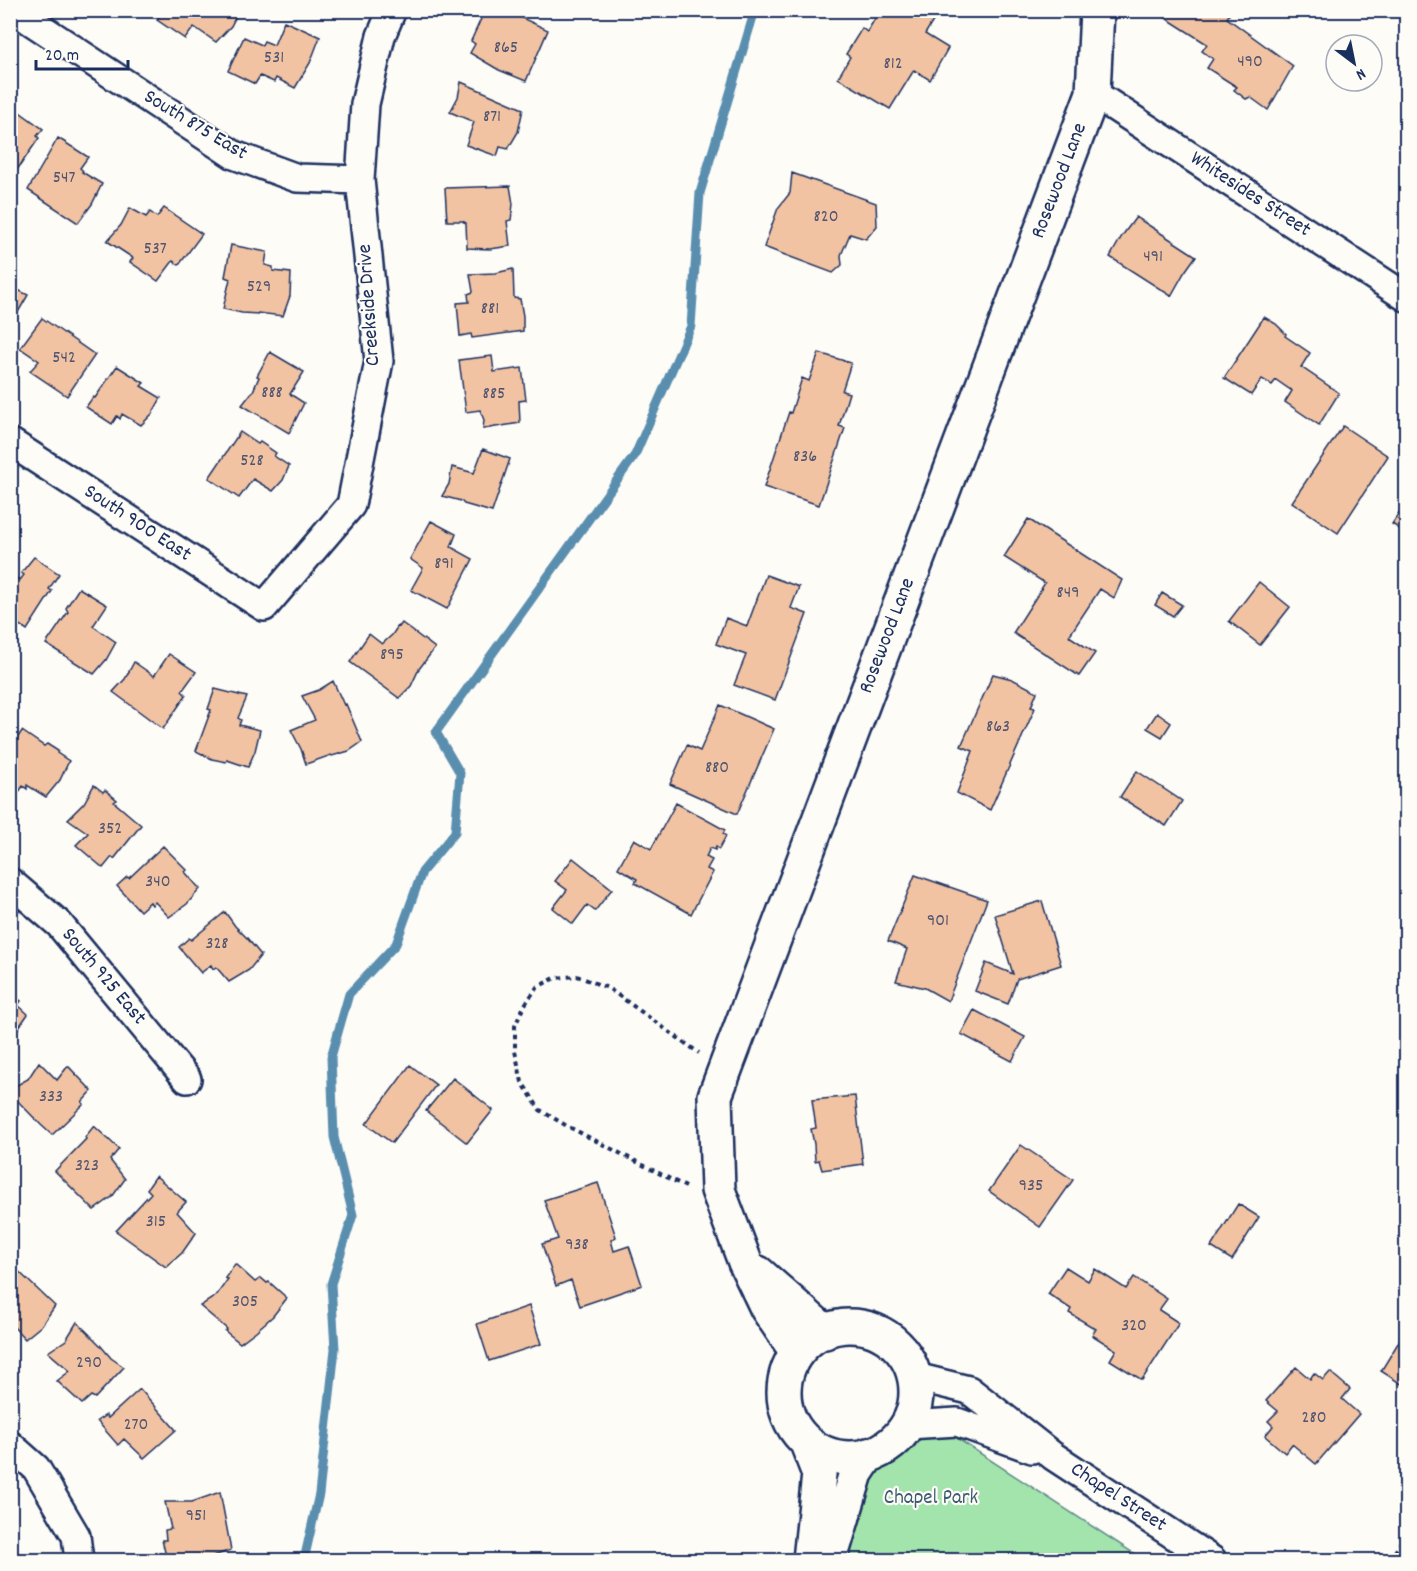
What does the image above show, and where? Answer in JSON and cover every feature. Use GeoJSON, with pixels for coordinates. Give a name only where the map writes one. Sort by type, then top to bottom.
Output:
{"type":"FeatureCollection","features":[{"type":"Feature","properties":{"kind":"street","name":"South 875 East"},"geometry":{"type":"LineString","coordinates":[[14,10],[234,155],[297,178],[360,180]]}},
{"type":"Feature","properties":{"kind":"street","name":"Creekside Drive"},"geometry":{"type":"LineString","coordinates":[[264,607],[351,506],[379,361],[360,180],[365,105],[381,36],[392,10]]}},
{"type":"Feature","properties":{"kind":"street","name":"Rosewood Lane"},"geometry":{"type":"LineString","coordinates":[[797,1352],[767,1308],[745,1262],[718,1190],[715,1096],[1093,93],[1097,10]]}},
{"type":"Feature","properties":{"kind":"street","name":"Whitesides Street"},"geometry":{"type":"LineString","coordinates":[[1093,93],[1407,297]]}},
{"type":"Feature","properties":{"kind":"street","name":"South 900 East"},"geometry":{"type":"LineString","coordinates":[[10,442],[264,607]]}},
{"type":"Feature","properties":{"kind":"street","name":"South 925 East"},"geometry":{"type":"LineString","coordinates":[[10,882],[59,924],[187,1079]]}},
{"type":"Feature","properties":{"kind":"street","name":"Rosewood Lane"},"geometry":{"type":"LineString","coordinates":[[745,1262],[825,1332]]}},
{"type":"Feature","properties":{"kind":"street"},"geometry":{"type":"LineString","coordinates":[[807,1443],[834,1457],[857,1459],[880,1453],[898,1439],[912,1419],[916,1377],[904,1352],[887,1336],[865,1327],[842,1326],[820,1333],[797,1352],[790,1362],[784,1403],[792,1425],[807,1443],[819,1473],[810,1560]]}},
{"type":"Feature","properties":{"kind":"street","name":"Chapel Street"},"geometry":{"type":"LineString","coordinates":[[916,1377],[969,1390],[1053,1456],[1212,1560]]}},
{"type":"Feature","properties":{"kind":"street","name":"Chapel Street"},"geometry":{"type":"LineString","coordinates":[[908,1425],[957,1422],[1053,1456]]}},
{"type":"Feature","properties":{"kind":"street"},"geometry":{"type":"LineString","coordinates":[[10,1446],[36,1468],[76,1536],[79,1560]]}},
{"type":"Feature","properties":{"kind":"street"},"geometry":{"type":"LineString","coordinates":[[828,1560],[856,1473],[868,1455]]}},
{"type":"Feature","properties":{"kind":"path"},"geometry":{"type":"LineString","coordinates":[[724,1071],[608,988],[577,975],[555,978],[537,987],[524,1006],[515,1026],[515,1051],[522,1082],[540,1110],[724,1206]]}},
{"type":"Feature","properties":{"kind":"path"},"geometry":{"type":"LineString","coordinates":[[1390,1560],[1404,1538],[1407,1519]]}},
{"type":"Feature","properties":{"kind":"green space","name":"Chapel Park"},"geometry":{"type":"Polygon","coordinates":[[[955,1437],[1144,1560],[840,1560],[871,1463],[898,1443],[926,1438],[955,1437]]]}},
{"type":"Feature","properties":{"kind":"building"},"geometry":{"type":"Polygon","coordinates":[[[163,10],[239,10],[231,26],[216,42],[194,27],[185,39],[157,20],[163,10]]]}},
{"type":"Feature","properties":{"kind":"building"},"geometry":{"type":"Polygon","coordinates":[[[485,10],[505,10],[548,30],[526,81],[499,70],[470,53],[475,44],[471,41],[485,10]]]}},
{"type":"Feature","properties":{"kind":"building"},"geometry":{"type":"Polygon","coordinates":[[[880,10],[940,10],[925,34],[948,48],[930,80],[914,70],[890,109],[838,78],[850,57],[846,54],[862,28],[867,32],[880,10]]]}},
{"type":"Feature","properties":{"kind":"building"},"geometry":{"type":"Polygon","coordinates":[[[1160,10],[1232,10],[1227,18],[1293,66],[1268,110],[1250,97],[1246,99],[1234,90],[1237,87],[1207,68],[1213,59],[1202,51],[1207,44],[1158,13],[1160,10]]]}},
{"type":"Feature","properties":{"kind":"building"},"geometry":{"type":"Polygon","coordinates":[[[284,21],[320,37],[310,63],[295,88],[276,78],[274,82],[260,76],[255,84],[228,71],[244,37],[262,45],[264,41],[274,45],[284,21]]]}},
{"type":"Feature","properties":{"kind":"building"},"geometry":{"type":"Polygon","coordinates":[[[461,82],[523,109],[518,132],[508,149],[500,147],[497,156],[466,145],[474,122],[450,112],[458,97],[461,82]]]}},
{"type":"Feature","properties":{"kind":"building"},"geometry":{"type":"Polygon","coordinates":[[[10,105],[43,129],[10,180],[10,105]]]}},
{"type":"Feature","properties":{"kind":"building"},"geometry":{"type":"Polygon","coordinates":[[[58,138],[88,157],[80,168],[82,172],[102,184],[92,204],[78,223],[28,190],[58,138]]]}},
{"type":"Feature","properties":{"kind":"building"},"geometry":{"type":"Polygon","coordinates":[[[792,173],[876,203],[877,226],[866,239],[850,234],[841,255],[842,265],[833,273],[764,247],[778,208],[790,193],[792,173]]]}},
{"type":"Feature","properties":{"kind":"building"},"geometry":{"type":"Polygon","coordinates":[[[510,186],[513,204],[511,220],[507,221],[510,246],[490,249],[467,248],[466,223],[447,221],[445,188],[510,186]]]}},
{"type":"Feature","properties":{"kind":"building"},"geometry":{"type":"Polygon","coordinates":[[[130,208],[146,217],[150,212],[157,217],[164,208],[202,234],[179,265],[173,261],[158,281],[130,262],[133,258],[107,241],[121,225],[130,208]]]}},
{"type":"Feature","properties":{"kind":"building"},"geometry":{"type":"Polygon","coordinates":[[[1136,217],[1196,256],[1171,296],[1110,257],[1136,217]]]}},
{"type":"Feature","properties":{"kind":"building"},"geometry":{"type":"Polygon","coordinates":[[[231,245],[267,252],[265,265],[273,267],[273,271],[291,273],[290,296],[283,316],[223,309],[230,279],[225,277],[231,245]]]}},
{"type":"Feature","properties":{"kind":"building"},"geometry":{"type":"Polygon","coordinates":[[[513,269],[514,298],[520,299],[523,331],[472,338],[471,334],[460,336],[457,303],[469,302],[468,294],[473,292],[470,274],[496,273],[513,269]]]}},
{"type":"Feature","properties":{"kind":"building"},"geometry":{"type":"Polygon","coordinates":[[[10,282],[17,286],[16,289],[28,295],[10,321],[10,282]]]}},
{"type":"Feature","properties":{"kind":"building"},"geometry":{"type":"Polygon","coordinates":[[[1264,317],[1276,324],[1286,334],[1285,336],[1310,353],[1301,367],[1339,393],[1319,425],[1285,402],[1292,391],[1276,380],[1272,385],[1262,379],[1251,395],[1224,378],[1264,317]]]}},
{"type":"Feature","properties":{"kind":"building"},"geometry":{"type":"Polygon","coordinates":[[[42,318],[95,355],[67,396],[30,371],[39,361],[20,348],[42,318]]]}},
{"type":"Feature","properties":{"kind":"building"},"geometry":{"type":"Polygon","coordinates":[[[270,352],[304,372],[290,394],[304,403],[289,433],[242,405],[253,391],[259,377],[257,376],[270,352]]]}},
{"type":"Feature","properties":{"kind":"building"},"geometry":{"type":"Polygon","coordinates":[[[819,353],[851,363],[842,391],[849,393],[839,426],[845,428],[819,505],[764,487],[802,378],[809,381],[819,353]]]}},
{"type":"Feature","properties":{"kind":"building"},"geometry":{"type":"Polygon","coordinates":[[[492,356],[494,372],[522,368],[526,400],[519,401],[520,423],[483,429],[484,420],[480,410],[466,412],[459,360],[492,356]]]}},
{"type":"Feature","properties":{"kind":"building"},"geometry":{"type":"Polygon","coordinates":[[[117,366],[144,383],[141,386],[161,398],[152,414],[141,425],[122,414],[120,419],[117,416],[112,424],[86,407],[117,366]]]}},
{"type":"Feature","properties":{"kind":"building"},"geometry":{"type":"Polygon","coordinates":[[[1343,426],[1388,456],[1338,533],[1292,502],[1343,426]]]}},
{"type":"Feature","properties":{"kind":"building"},"geometry":{"type":"Polygon","coordinates":[[[240,432],[276,453],[274,456],[289,466],[283,480],[273,491],[253,479],[239,498],[209,478],[240,432]]]}},
{"type":"Feature","properties":{"kind":"building"},"geometry":{"type":"Polygon","coordinates":[[[483,449],[510,459],[492,512],[442,496],[449,484],[452,467],[474,473],[483,449]]]}},
{"type":"Feature","properties":{"kind":"building"},"geometry":{"type":"Polygon","coordinates":[[[1406,503],[1406,533],[1392,524],[1406,503]]]}},
{"type":"Feature","properties":{"kind":"building"},"geometry":{"type":"Polygon","coordinates":[[[1028,519],[1122,580],[1114,598],[1100,589],[1069,636],[1095,653],[1079,676],[1013,633],[1045,583],[1004,557],[1028,519]]]}},
{"type":"Feature","properties":{"kind":"building"},"geometry":{"type":"Polygon","coordinates":[[[431,521],[456,534],[451,547],[473,559],[447,609],[411,590],[423,568],[410,559],[431,521]]]}},
{"type":"Feature","properties":{"kind":"building"},"geometry":{"type":"Polygon","coordinates":[[[34,557],[59,574],[49,589],[52,591],[27,630],[10,619],[10,575],[20,580],[24,575],[21,573],[34,557]]]}},
{"type":"Feature","properties":{"kind":"building"},"geometry":{"type":"Polygon","coordinates":[[[766,575],[799,587],[791,608],[807,614],[775,700],[734,685],[746,655],[716,644],[726,618],[747,626],[766,575]]]}},
{"type":"Feature","properties":{"kind":"building"},"geometry":{"type":"Polygon","coordinates":[[[1259,582],[1290,607],[1260,645],[1229,621],[1259,582]]]}},
{"type":"Feature","properties":{"kind":"building"},"geometry":{"type":"Polygon","coordinates":[[[79,588],[107,605],[93,626],[116,642],[106,660],[94,674],[46,644],[68,612],[66,608],[79,588]]]}},
{"type":"Feature","properties":{"kind":"building"},"geometry":{"type":"Polygon","coordinates":[[[1162,593],[1182,605],[1173,616],[1155,605],[1162,593]]]}},
{"type":"Feature","properties":{"kind":"building"},"geometry":{"type":"Polygon","coordinates":[[[402,623],[435,648],[419,669],[411,686],[399,698],[350,662],[369,634],[382,644],[402,623]]]}},
{"type":"Feature","properties":{"kind":"building"},"geometry":{"type":"Polygon","coordinates":[[[169,654],[196,672],[182,691],[186,695],[163,729],[113,692],[125,679],[134,662],[154,676],[169,654]]]}},
{"type":"Feature","properties":{"kind":"building"},"geometry":{"type":"Polygon","coordinates":[[[993,674],[1012,679],[1037,692],[1031,707],[1035,708],[990,810],[957,793],[973,751],[961,746],[993,674]]]}},
{"type":"Feature","properties":{"kind":"building"},"geometry":{"type":"Polygon","coordinates":[[[333,681],[344,705],[346,704],[362,742],[349,751],[306,764],[291,730],[315,720],[302,696],[319,690],[333,681]]]}},
{"type":"Feature","properties":{"kind":"building"},"geometry":{"type":"Polygon","coordinates":[[[215,689],[247,697],[238,718],[241,720],[239,725],[260,730],[248,767],[227,760],[226,762],[212,759],[196,751],[211,710],[208,709],[215,689]]]}},
{"type":"Feature","properties":{"kind":"building"},"geometry":{"type":"Polygon","coordinates":[[[720,705],[774,729],[737,814],[670,784],[687,745],[700,751],[720,705]]]}},
{"type":"Feature","properties":{"kind":"building"},"geometry":{"type":"Polygon","coordinates":[[[1157,713],[1171,723],[1162,737],[1147,728],[1157,713]]]}},
{"type":"Feature","properties":{"kind":"building"},"geometry":{"type":"Polygon","coordinates":[[[22,731],[44,746],[47,744],[58,751],[57,753],[69,761],[60,780],[46,797],[27,785],[27,789],[23,786],[16,796],[10,792],[10,749],[22,731]]]}},
{"type":"Feature","properties":{"kind":"building"},"geometry":{"type":"Polygon","coordinates":[[[1137,771],[1182,801],[1166,826],[1120,797],[1137,771]]]}},
{"type":"Feature","properties":{"kind":"building"},"geometry":{"type":"Polygon","coordinates":[[[94,785],[103,792],[105,790],[117,800],[114,802],[141,825],[114,859],[112,857],[103,868],[76,845],[88,833],[68,819],[84,803],[94,785]]]}},
{"type":"Feature","properties":{"kind":"building"},"geometry":{"type":"Polygon","coordinates":[[[676,803],[725,830],[723,834],[726,836],[719,849],[710,848],[706,857],[712,860],[707,869],[713,872],[691,914],[635,883],[637,879],[618,868],[634,839],[651,849],[676,803]]]}},
{"type":"Feature","properties":{"kind":"building"},"geometry":{"type":"Polygon","coordinates":[[[163,846],[187,870],[185,872],[200,889],[187,904],[169,917],[155,902],[152,905],[150,902],[140,911],[117,886],[127,877],[129,878],[163,846]]]}},
{"type":"Feature","properties":{"kind":"building"},"geometry":{"type":"Polygon","coordinates":[[[573,858],[612,889],[595,911],[587,905],[573,924],[553,908],[567,890],[555,881],[573,858]]]}},
{"type":"Feature","properties":{"kind":"building"},"geometry":{"type":"Polygon","coordinates":[[[915,875],[987,900],[948,1001],[925,988],[896,981],[907,949],[888,941],[915,875]]]}},
{"type":"Feature","properties":{"kind":"building"},"geometry":{"type":"Polygon","coordinates":[[[1042,901],[1061,965],[1017,979],[1008,1004],[975,991],[986,963],[1013,974],[995,915],[1042,901]]]}},
{"type":"Feature","properties":{"kind":"building"},"geometry":{"type":"Polygon","coordinates":[[[225,912],[261,955],[249,970],[229,982],[216,967],[213,969],[211,965],[201,973],[179,947],[225,912]]]}},
{"type":"Feature","properties":{"kind":"building"},"geometry":{"type":"Polygon","coordinates":[[[10,993],[21,1001],[18,1005],[28,1014],[10,1040],[10,993]]]}},
{"type":"Feature","properties":{"kind":"building"},"geometry":{"type":"Polygon","coordinates":[[[974,1010],[1025,1037],[1012,1061],[961,1034],[974,1010]]]}},
{"type":"Feature","properties":{"kind":"building"},"geometry":{"type":"Polygon","coordinates":[[[39,1062],[57,1080],[68,1066],[92,1091],[82,1102],[84,1104],[52,1135],[10,1093],[10,1089],[28,1079],[39,1062]]]}},
{"type":"Feature","properties":{"kind":"building"},"geometry":{"type":"Polygon","coordinates":[[[410,1065],[436,1085],[392,1143],[366,1124],[410,1065]]]}},
{"type":"Feature","properties":{"kind":"building"},"geometry":{"type":"Polygon","coordinates":[[[453,1078],[493,1110],[467,1143],[426,1111],[453,1078]]]}},
{"type":"Feature","properties":{"kind":"building"},"geometry":{"type":"Polygon","coordinates":[[[855,1096],[863,1164],[822,1170],[819,1160],[815,1161],[811,1129],[816,1128],[812,1100],[855,1096]]]}},
{"type":"Feature","properties":{"kind":"building"},"geometry":{"type":"Polygon","coordinates":[[[94,1126],[119,1149],[110,1160],[125,1179],[112,1197],[94,1210],[55,1171],[86,1139],[85,1137],[94,1126]]]}},
{"type":"Feature","properties":{"kind":"building"},"geometry":{"type":"Polygon","coordinates":[[[1021,1145],[1073,1180],[1040,1227],[989,1191],[1021,1145]]]}},
{"type":"Feature","properties":{"kind":"building"},"geometry":{"type":"Polygon","coordinates":[[[156,1176],[186,1202],[177,1212],[196,1233],[182,1253],[166,1267],[116,1231],[151,1193],[147,1189],[156,1176]]]}},
{"type":"Feature","properties":{"kind":"building"},"geometry":{"type":"Polygon","coordinates":[[[598,1183],[616,1237],[611,1240],[614,1251],[629,1246],[642,1285],[580,1306],[571,1280],[556,1286],[542,1244],[558,1239],[544,1200],[598,1183]]]}},
{"type":"Feature","properties":{"kind":"building"},"geometry":{"type":"Polygon","coordinates":[[[1238,1204],[1259,1217],[1232,1260],[1211,1247],[1238,1204]]]}},
{"type":"Feature","properties":{"kind":"building"},"geometry":{"type":"Polygon","coordinates":[[[235,1264],[255,1282],[261,1278],[269,1282],[287,1298],[273,1316],[240,1343],[200,1306],[216,1296],[235,1264]]]}},
{"type":"Feature","properties":{"kind":"building"},"geometry":{"type":"Polygon","coordinates":[[[13,1266],[55,1306],[41,1326],[25,1339],[10,1323],[10,1268],[13,1266]]]}},
{"type":"Feature","properties":{"kind":"building"},"geometry":{"type":"Polygon","coordinates":[[[1066,1267],[1088,1281],[1095,1269],[1126,1289],[1134,1277],[1167,1299],[1159,1310],[1179,1323],[1142,1380],[1110,1360],[1116,1350],[1092,1335],[1096,1329],[1069,1313],[1071,1309],[1048,1294],[1066,1267]]]}},
{"type":"Feature","properties":{"kind":"building"},"geometry":{"type":"Polygon","coordinates":[[[529,1306],[541,1344],[489,1361],[477,1324],[529,1306]]]}},
{"type":"Feature","properties":{"kind":"building"},"geometry":{"type":"Polygon","coordinates":[[[77,1322],[111,1358],[124,1367],[95,1398],[91,1396],[82,1404],[57,1381],[70,1371],[48,1352],[66,1340],[77,1322]]]}},
{"type":"Feature","properties":{"kind":"building"},"geometry":{"type":"Polygon","coordinates":[[[1406,1330],[1406,1387],[1381,1371],[1406,1330]]]}},
{"type":"Feature","properties":{"kind":"building"},"geometry":{"type":"Polygon","coordinates":[[[1296,1367],[1310,1379],[1314,1373],[1323,1380],[1330,1372],[1350,1389],[1342,1399],[1359,1414],[1316,1464],[1292,1444],[1285,1453],[1265,1436],[1273,1426],[1268,1421],[1278,1411],[1266,1401],[1296,1367]]]}},
{"type":"Feature","properties":{"kind":"building"},"geometry":{"type":"Polygon","coordinates":[[[140,1389],[176,1430],[144,1458],[124,1439],[118,1445],[97,1421],[106,1415],[108,1418],[140,1389]]]}},
{"type":"Feature","properties":{"kind":"building"},"geometry":{"type":"Polygon","coordinates":[[[220,1492],[231,1550],[205,1559],[167,1560],[162,1540],[166,1540],[165,1530],[171,1529],[165,1502],[192,1502],[220,1492]]]}},
{"type":"Feature","properties":{"kind":"waterway"},"geometry":{"type":"LineString","coordinates":[[304,1560],[319,1494],[335,1349],[331,1284],[353,1215],[334,1137],[331,1057],[349,994],[396,944],[422,872],[455,832],[460,773],[436,732],[635,455],[691,326],[700,193],[755,10]]}}]}
